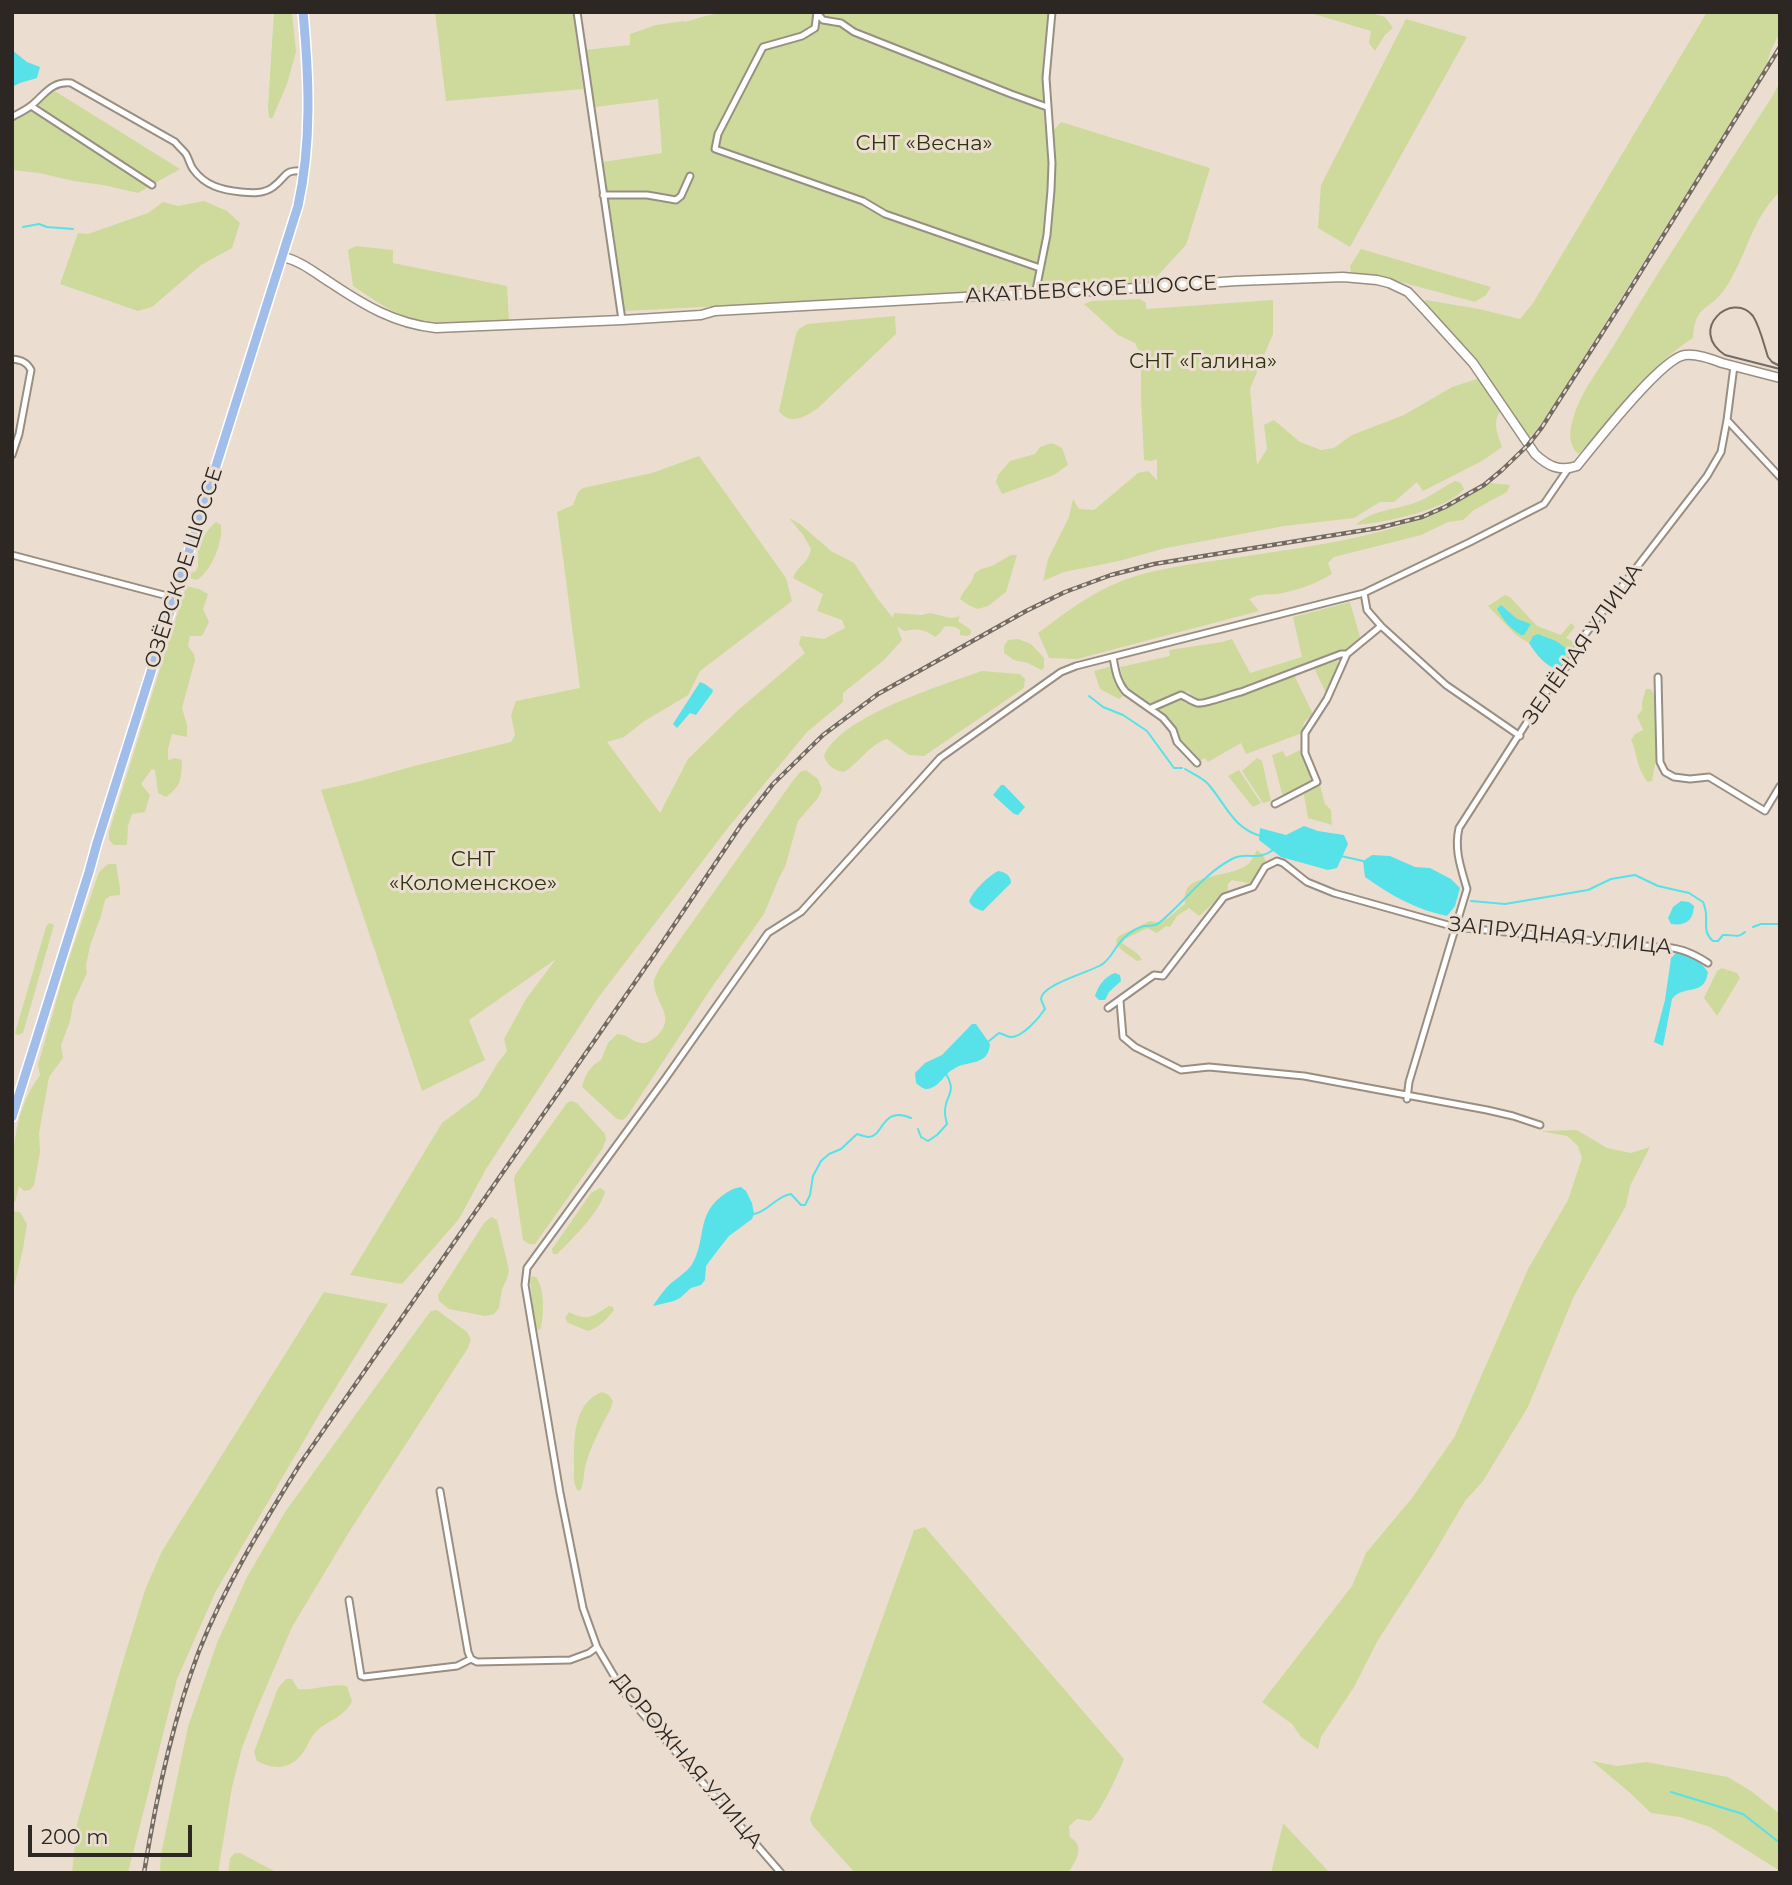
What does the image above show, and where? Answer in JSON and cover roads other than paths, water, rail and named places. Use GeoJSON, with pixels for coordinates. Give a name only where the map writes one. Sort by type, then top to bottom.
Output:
{"type":"FeatureCollection","features":[{"type":"Feature","properties":{"kind":"main road","name":"ОЗЁРСКОЕ ШОССЕ"},"geometry":{"type":"LineString","coordinates":[[12,1117],[298,205],[307,154],[308,96],[303,12]]}},
{"type":"Feature","properties":{"kind":"main road","name":"АКАТЬЕВСКОЕ ШОССЕ"},"geometry":{"type":"LineString","coordinates":[[283,257],[298,261],[382,314],[424,327],[459,328],[1236,281],[1343,276],[1377,280],[1408,292],[1473,363],[1535,454],[1556,468],[1568,469]]}},
{"type":"Feature","properties":{"kind":"main road"},"geometry":{"type":"LineString","coordinates":[[1568,469],[1577,466],[1639,393],[1677,357],[1692,355],[1780,378]]}},
{"type":"Feature","properties":{"kind":"street"},"geometry":{"type":"LineString","coordinates":[[577,12],[622,320]]}},
{"type":"Feature","properties":{"kind":"street"},"geometry":{"type":"LineString","coordinates":[[1036,290],[1047,235],[1052,163],[1046,78],[1052,12]]}},
{"type":"Feature","properties":{"kind":"street"},"geometry":{"type":"LineString","coordinates":[[817,13],[823,20],[841,23],[854,32],[1047,107]]}},
{"type":"Feature","properties":{"kind":"street"},"geometry":{"type":"LineString","coordinates":[[817,13],[815,28],[802,36],[763,47],[718,134],[715,149],[863,201],[885,214],[1040,268]]}},
{"type":"Feature","properties":{"kind":"street"},"geometry":{"type":"LineString","coordinates":[[12,117],[31,106],[57,83],[63,82],[76,85],[175,142],[199,176],[217,188],[253,193],[266,191],[286,173],[292,170],[305,171]]}},
{"type":"Feature","properties":{"kind":"street"},"geometry":{"type":"LineString","coordinates":[[31,106],[152,185]]}},
{"type":"Feature","properties":{"kind":"street"},"geometry":{"type":"LineString","coordinates":[[603,195],[647,195],[676,200],[681,196],[690,176]]}},
{"type":"Feature","properties":{"kind":"street"},"geometry":{"type":"LineString","coordinates":[[12,359],[24,362],[31,370],[19,434],[12,455]]}},
{"type":"Feature","properties":{"kind":"street","name":"ЗЕЛЁНАЯ УЛИЦА"},"geometry":{"type":"LineString","coordinates":[[1407,1097],[1409,1082],[1467,889],[1458,857],[1456,841],[1459,828],[1556,677],[1570,663],[1583,638],[1707,476],[1721,452],[1734,366]]}},
{"type":"Feature","properties":{"kind":"street"},"geometry":{"type":"LineString","coordinates":[[1727,420],[1780,477]]}},
{"type":"Feature","properties":{"kind":"street","name":"ДОРОЖНАЯ УЛИЦА"},"geometry":{"type":"LineString","coordinates":[[781,1873],[624,1690],[597,1647],[583,1608],[559,1493],[525,1285],[527,1268],[768,933],[801,912],[940,758],[1061,671],[1364,593],[1544,503],[1568,469]]}},
{"type":"Feature","properties":{"kind":"street"},"geometry":{"type":"LineString","coordinates":[[12,555],[175,598]]}},
{"type":"Feature","properties":{"kind":"street"},"geometry":{"type":"LineString","coordinates":[[1364,593],[1367,610],[1381,626],[1446,684],[1520,736]]}},
{"type":"Feature","properties":{"kind":"street"},"geometry":{"type":"LineString","coordinates":[[1275,804],[1317,782],[1305,753],[1306,733],[1327,699],[1347,654],[1381,626]]}},
{"type":"Feature","properties":{"kind":"street"},"geometry":{"type":"LineString","coordinates":[[1151,708],[1181,695],[1203,704],[1347,654]]}},
{"type":"Feature","properties":{"kind":"street"},"geometry":{"type":"LineString","coordinates":[[1113,657],[1121,687],[1151,708],[1174,730],[1177,742],[1196,763]]}},
{"type":"Feature","properties":{"kind":"street"},"geometry":{"type":"LineString","coordinates":[[1658,677],[1660,762],[1665,772],[1674,777],[1690,779],[1709,777],[1765,811],[1780,786]]}},
{"type":"Feature","properties":{"kind":"street","name":"ЗАПРУДНАЯ УЛИЦА"},"geometry":{"type":"LineString","coordinates":[[1108,1008],[1154,975],[1163,976],[1224,897],[1253,887],[1265,867],[1277,861],[1307,882],[1455,927],[1656,947],[1672,946],[1688,951],[1708,963]]}},
{"type":"Feature","properties":{"kind":"street"},"geometry":{"type":"LineString","coordinates":[[1120,1001],[1123,1037],[1135,1047],[1181,1070],[1209,1067],[1304,1076],[1487,1110],[1540,1125]]}},
{"type":"Feature","properties":{"kind":"street"},"geometry":{"type":"LineString","coordinates":[[440,1491],[471,1659],[477,1662],[570,1660],[597,1647]]}},
{"type":"Feature","properties":{"kind":"street"},"geometry":{"type":"LineString","coordinates":[[349,1600],[360,1676],[457,1666],[471,1659]]}},
{"type":"Feature","properties":{"kind":"water"},"geometry":{"type":"Polygon","coordinates":[[[12,50],[27,62],[40,67],[37,78],[12,87],[12,50]]]}},
{"type":"Feature","properties":{"kind":"water"},"geometry":{"type":"Polygon","coordinates":[[[1501,605],[1517,619],[1531,624],[1524,635],[1517,633],[1505,620],[1497,609],[1501,605]]]}},
{"type":"Feature","properties":{"kind":"water"},"geometry":{"type":"Polygon","coordinates":[[[1538,634],[1566,648],[1565,655],[1561,658],[1561,666],[1557,669],[1545,662],[1529,643],[1533,636],[1538,634]]]}},
{"type":"Feature","properties":{"kind":"water"},"geometry":{"type":"Polygon","coordinates":[[[700,682],[713,690],[712,693],[696,715],[690,713],[677,728],[673,724],[700,682]]]}},
{"type":"Feature","properties":{"kind":"water"},"geometry":{"type":"Polygon","coordinates":[[[1001,785],[1025,807],[1018,815],[993,795],[1001,785]]]}},
{"type":"Feature","properties":{"kind":"water"},"geometry":{"type":"Polygon","coordinates":[[[1304,826],[1344,835],[1348,844],[1337,868],[1328,870],[1281,857],[1259,840],[1260,828],[1286,835],[1304,826]]]}},
{"type":"Feature","properties":{"kind":"water"},"geometry":{"type":"Polygon","coordinates":[[[1372,855],[1390,856],[1415,867],[1430,868],[1451,879],[1460,888],[1455,906],[1447,916],[1414,906],[1384,890],[1365,877],[1363,861],[1372,855]]]}},
{"type":"Feature","properties":{"kind":"water"},"geometry":{"type":"Polygon","coordinates":[[[998,871],[1007,874],[1011,883],[983,911],[974,908],[969,901],[971,897],[981,884],[998,871]]]}},
{"type":"Feature","properties":{"kind":"water"},"geometry":{"type":"Polygon","coordinates":[[[1681,901],[1694,906],[1692,915],[1685,923],[1671,924],[1668,918],[1673,907],[1681,901]]]}},
{"type":"Feature","properties":{"kind":"water"},"geometry":{"type":"Polygon","coordinates":[[[1676,953],[1695,959],[1708,972],[1703,985],[1677,994],[1672,999],[1663,1046],[1654,1042],[1665,1000],[1671,958],[1676,953]]]}},
{"type":"Feature","properties":{"kind":"water"},"geometry":{"type":"Polygon","coordinates":[[[1115,973],[1120,975],[1121,981],[1105,1000],[1099,1000],[1095,996],[1100,985],[1115,973]]]}},
{"type":"Feature","properties":{"kind":"water"},"geometry":{"type":"Polygon","coordinates":[[[972,1024],[976,1024],[990,1044],[985,1057],[949,1072],[931,1088],[925,1089],[916,1083],[915,1073],[925,1063],[942,1055],[972,1024]]]}},
{"type":"Feature","properties":{"kind":"water"},"geometry":{"type":"Polygon","coordinates":[[[741,1187],[752,1203],[752,1219],[729,1236],[718,1250],[706,1266],[705,1280],[701,1285],[691,1288],[674,1301],[653,1306],[667,1287],[691,1266],[709,1209],[726,1193],[741,1187]]]}},
{"type":"Feature","properties":{"kind":"waterway"},"geometry":{"type":"LineString","coordinates":[[23,227],[39,224],[73,229]]}},
{"type":"Feature","properties":{"kind":"waterway"},"geometry":{"type":"LineString","coordinates":[[1089,696],[1103,707],[1123,715],[1147,731],[1174,768],[1182,768]]}},
{"type":"Feature","properties":{"kind":"waterway"},"geometry":{"type":"LineString","coordinates":[[1185,769],[1207,783],[1237,822],[1261,836]]}},
{"type":"Feature","properties":{"kind":"waterway"},"geometry":{"type":"LineString","coordinates":[[989,1041],[999,1033],[1010,1037],[1025,1031],[1045,1009],[1041,999],[1043,994],[1067,979],[1105,962],[1127,935],[1141,927],[1159,923],[1222,865],[1238,857],[1262,855],[1273,850]]}},
{"type":"Feature","properties":{"kind":"waterway"},"geometry":{"type":"LineString","coordinates":[[1341,856],[1363,861]]}},
{"type":"Feature","properties":{"kind":"waterway"},"geometry":{"type":"LineString","coordinates":[[1471,901],[1505,904],[1588,890],[1611,879],[1635,875],[1658,886],[1689,893],[1703,902],[1707,931],[1713,941],[1718,941],[1723,935],[1737,936],[1745,932]]}},
{"type":"Feature","properties":{"kind":"waterway"},"geometry":{"type":"LineString","coordinates":[[1753,927],[1780,924]]}},
{"type":"Feature","properties":{"kind":"waterway"},"geometry":{"type":"LineString","coordinates":[[918,1129],[921,1137],[928,1141],[947,1124],[945,1107],[951,1086],[946,1074]]}},
{"type":"Feature","properties":{"kind":"waterway"},"geometry":{"type":"LineString","coordinates":[[754,1214],[791,1194],[801,1205],[805,1205],[810,1195],[813,1176],[821,1161],[829,1154],[841,1149],[857,1134],[874,1136],[894,1115],[911,1118]]}},
{"type":"Feature","properties":{"kind":"waterway"},"geometry":{"type":"LineString","coordinates":[[1671,1792],[1743,1814],[1780,1843]]}},
{"type":"Feature","properties":{"kind":"tram line"},"geometry":{"type":"LineString","coordinates":[[1780,366],[1768,357],[1753,316],[1744,309],[1734,308],[1717,316],[1710,335],[1714,345],[1725,355],[1780,369]]}},
{"type":"Feature","properties":{"kind":"railway"},"geometry":{"type":"LineString","coordinates":[[144,1873],[166,1760],[189,1678],[209,1626],[259,1532],[300,1464],[654,955],[741,825],[773,784],[823,735],[878,694],[1065,592],[1111,575],[1154,564],[1378,528],[1422,517],[1484,485],[1528,445],[1542,427],[1780,47]]}},
{"type":"Feature","properties":{"kind":"park label","name":"СНТ «Весна»"},"geometry":{"type":"Point","coordinates":[924,144]}},
{"type":"Feature","properties":{"kind":"park label","name":"СНТ «Галина»"},"geometry":{"type":"Point","coordinates":[1203,362]}},
{"type":"Feature","properties":{"kind":"park label","name":"СНТ «Коломенское»"},"geometry":{"type":"Point","coordinates":[473,872]}}]}
